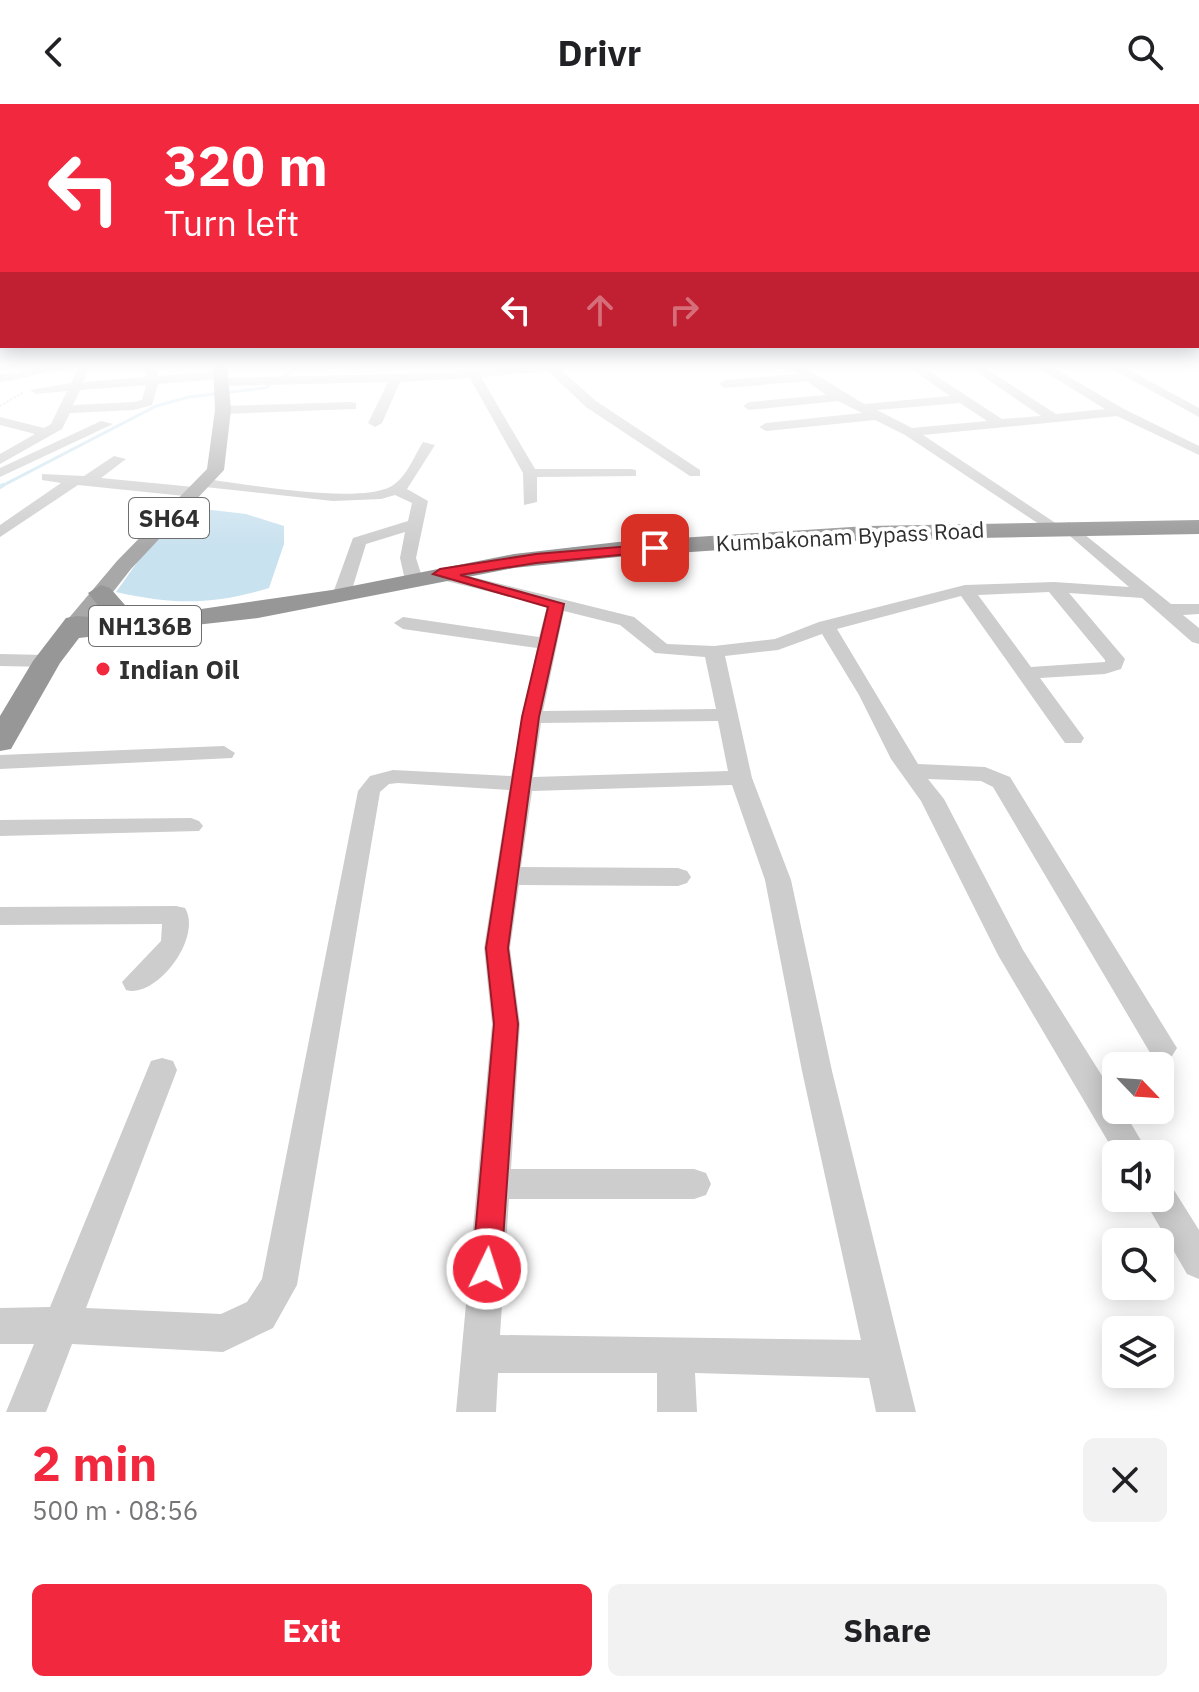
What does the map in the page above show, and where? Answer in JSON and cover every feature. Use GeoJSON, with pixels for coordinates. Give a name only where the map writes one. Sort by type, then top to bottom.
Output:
{"type":"FeatureCollection","features":[{"type":"Feature","properties":{"kind":"highway","name":"Kumbakonam Bypass Road"},"geometry":{"type":"LineString","coordinates":[[147,622],[220,615],[341,596],[440,574],[536,558],[889,531],[1199,527]]}},
{"type":"Feature","properties":{"kind":"highway"},"geometry":{"type":"LineString","coordinates":[[101,593],[116,611],[147,622]]}},
{"type":"Feature","properties":{"kind":"highway"},"geometry":{"type":"LineString","coordinates":[[0,742],[62,642],[147,622]]}},
{"type":"Feature","properties":{"kind":"main road","name":"SH64"},"geometry":{"type":"LineString","coordinates":[[62,642],[101,593],[199,488],[218,458],[219,425]]}},
{"type":"Feature","properties":{"kind":"street"},"geometry":{"type":"LineString","coordinates":[[16,425],[44,432]]}},
{"type":"Feature","properties":{"kind":"street"},"geometry":{"type":"LineString","coordinates":[[0,432],[16,425]]}},
{"type":"Feature","properties":{"kind":"street"},"geometry":{"type":"LineString","coordinates":[[0,460],[57,425]]}},
{"type":"Feature","properties":{"kind":"street"},"geometry":{"type":"LineString","coordinates":[[0,474],[104,425]]}},
{"type":"Feature","properties":{"kind":"street"},"geometry":{"type":"LineString","coordinates":[[503,425],[530,473],[529,502]]}},
{"type":"Feature","properties":{"kind":"street"},"geometry":{"type":"LineString","coordinates":[[623,425],[695,473]]}},
{"type":"Feature","properties":{"kind":"street"},"geometry":{"type":"LineString","coordinates":[[766,427],[785,425]]}},
{"type":"Feature","properties":{"kind":"street"},"geometry":{"type":"LineString","coordinates":[[894,425],[1060,527],[1199,638]]}},
{"type":"Feature","properties":{"kind":"street"},"geometry":{"type":"LineString","coordinates":[[910,432],[979,425]]}},
{"type":"Feature","properties":{"kind":"street"},"geometry":{"type":"LineString","coordinates":[[1146,425],[1199,451]]}},
{"type":"Feature","properties":{"kind":"street"},"geometry":{"type":"LineString","coordinates":[[1162,433],[1199,432]]}},
{"type":"Feature","properties":{"kind":"street"},"geometry":{"type":"LineString","coordinates":[[396,490],[428,445]]}},
{"type":"Feature","properties":{"kind":"street"},"geometry":{"type":"LineString","coordinates":[[0,532],[119,459]]}},
{"type":"Feature","properties":{"kind":"street"},"geometry":{"type":"LineString","coordinates":[[530,473],[631,473]]}},
{"type":"Feature","properties":{"kind":"street"},"geometry":{"type":"LineString","coordinates":[[47,477],[326,495],[370,495],[396,490],[420,501],[408,558],[414,580]]}},
{"type":"Feature","properties":{"kind":"street"},"geometry":{"type":"LineString","coordinates":[[341,596],[359,541],[415,524]]}},
{"type":"Feature","properties":{"kind":"street"},"geometry":{"type":"LineString","coordinates":[[440,574],[627,621],[662,649],[714,652],[778,644],[826,626],[965,590],[1054,587],[1142,593]]}},
{"type":"Feature","properties":{"kind":"street"},"geometry":{"type":"LineString","coordinates":[[1029,673],[1114,665],[1115,659],[1054,587]]}},
{"type":"Feature","properties":{"kind":"street"},"geometry":{"type":"LineString","coordinates":[[965,590],[1029,673],[1073,738]]}},
{"type":"Feature","properties":{"kind":"street"},"geometry":{"type":"LineString","coordinates":[[476,1412],[506,1024],[497,948],[531,717],[556,604]]}},
{"type":"Feature","properties":{"kind":"street"},"geometry":{"type":"LineString","coordinates":[[1164,610],[1199,609]]}},
{"type":"Feature","properties":{"kind":"street"},"geometry":{"type":"LineString","coordinates":[[403,623],[549,644]]}},
{"type":"Feature","properties":{"kind":"street"},"geometry":{"type":"LineString","coordinates":[[826,626],[911,771],[932,799],[1012,955],[1124,1140]]}},
{"type":"Feature","properties":{"kind":"street"},"geometry":{"type":"LineString","coordinates":[[0,660],[62,642]]}},
{"type":"Feature","properties":{"kind":"street"},"geometry":{"type":"LineString","coordinates":[[714,652],[741,778],[778,880],[817,1071],[896,1412]]}},
{"type":"Feature","properties":{"kind":"street"},"geometry":{"type":"LineString","coordinates":[[531,717],[726,715]]}},
{"type":"Feature","properties":{"kind":"street"},"geometry":{"type":"LineString","coordinates":[[0,762],[224,753]]}},
{"type":"Feature","properties":{"kind":"street"},"geometry":{"type":"LineString","coordinates":[[911,771],[985,774],[1002,782],[1162,1048]]}},
{"type":"Feature","properties":{"kind":"street"},"geometry":{"type":"LineString","coordinates":[[0,1326],[60,1325],[223,1333],[260,1315],[279,1285],[369,791],[384,777],[520,784],[741,778]]}},
{"type":"Feature","properties":{"kind":"street"},"geometry":{"type":"LineString","coordinates":[[0,828],[191,826]]}},
{"type":"Feature","properties":{"kind":"street"},"geometry":{"type":"LineString","coordinates":[[507,876],[678,877]]}},
{"type":"Feature","properties":{"kind":"street"},"geometry":{"type":"LineString","coordinates":[[0,916],[176,915],[174,945],[136,982]]}},
{"type":"Feature","properties":{"kind":"street"},"geometry":{"type":"LineString","coordinates":[[26,1412],[162,1070]]}},
{"type":"Feature","properties":{"kind":"street"},"geometry":{"type":"LineString","coordinates":[[493,1184],[694,1184]]}},
{"type":"Feature","properties":{"kind":"street"},"geometry":{"type":"LineString","coordinates":[[1169,1212],[1199,1262]]}},
{"type":"Feature","properties":{"kind":"street"},"geometry":{"type":"LineString","coordinates":[[480,1354],[675,1354],[884,1360]]}},
{"type":"Feature","properties":{"kind":"street"},"geometry":{"type":"LineString","coordinates":[[675,1354],[677,1412]]}},
{"type":"Feature","properties":{"kind":"water"},"geometry":{"type":"Polygon","coordinates":[[[212,510],[246,514],[284,526],[284,544],[269,588],[229,598],[193,601],[116,592],[145,551],[168,527],[195,512],[212,510]]]}},
{"type":"Feature","properties":{"kind":"waterway"},"geometry":{"type":"LineString","coordinates":[[3,485],[0,487],[119,425]]}},
{"type":"Feature","properties":{"kind":"place","name":"Indian Oil"},"geometry":{"type":"Point","coordinates":[103,669]}},
{"type":"Feature","properties":{"kind":"route"},"geometry":{"type":"LineString","coordinates":[[487,1269],[506,1024],[497,948],[531,717],[556,604],[440,574],[536,558],[655,548]]}}]}
